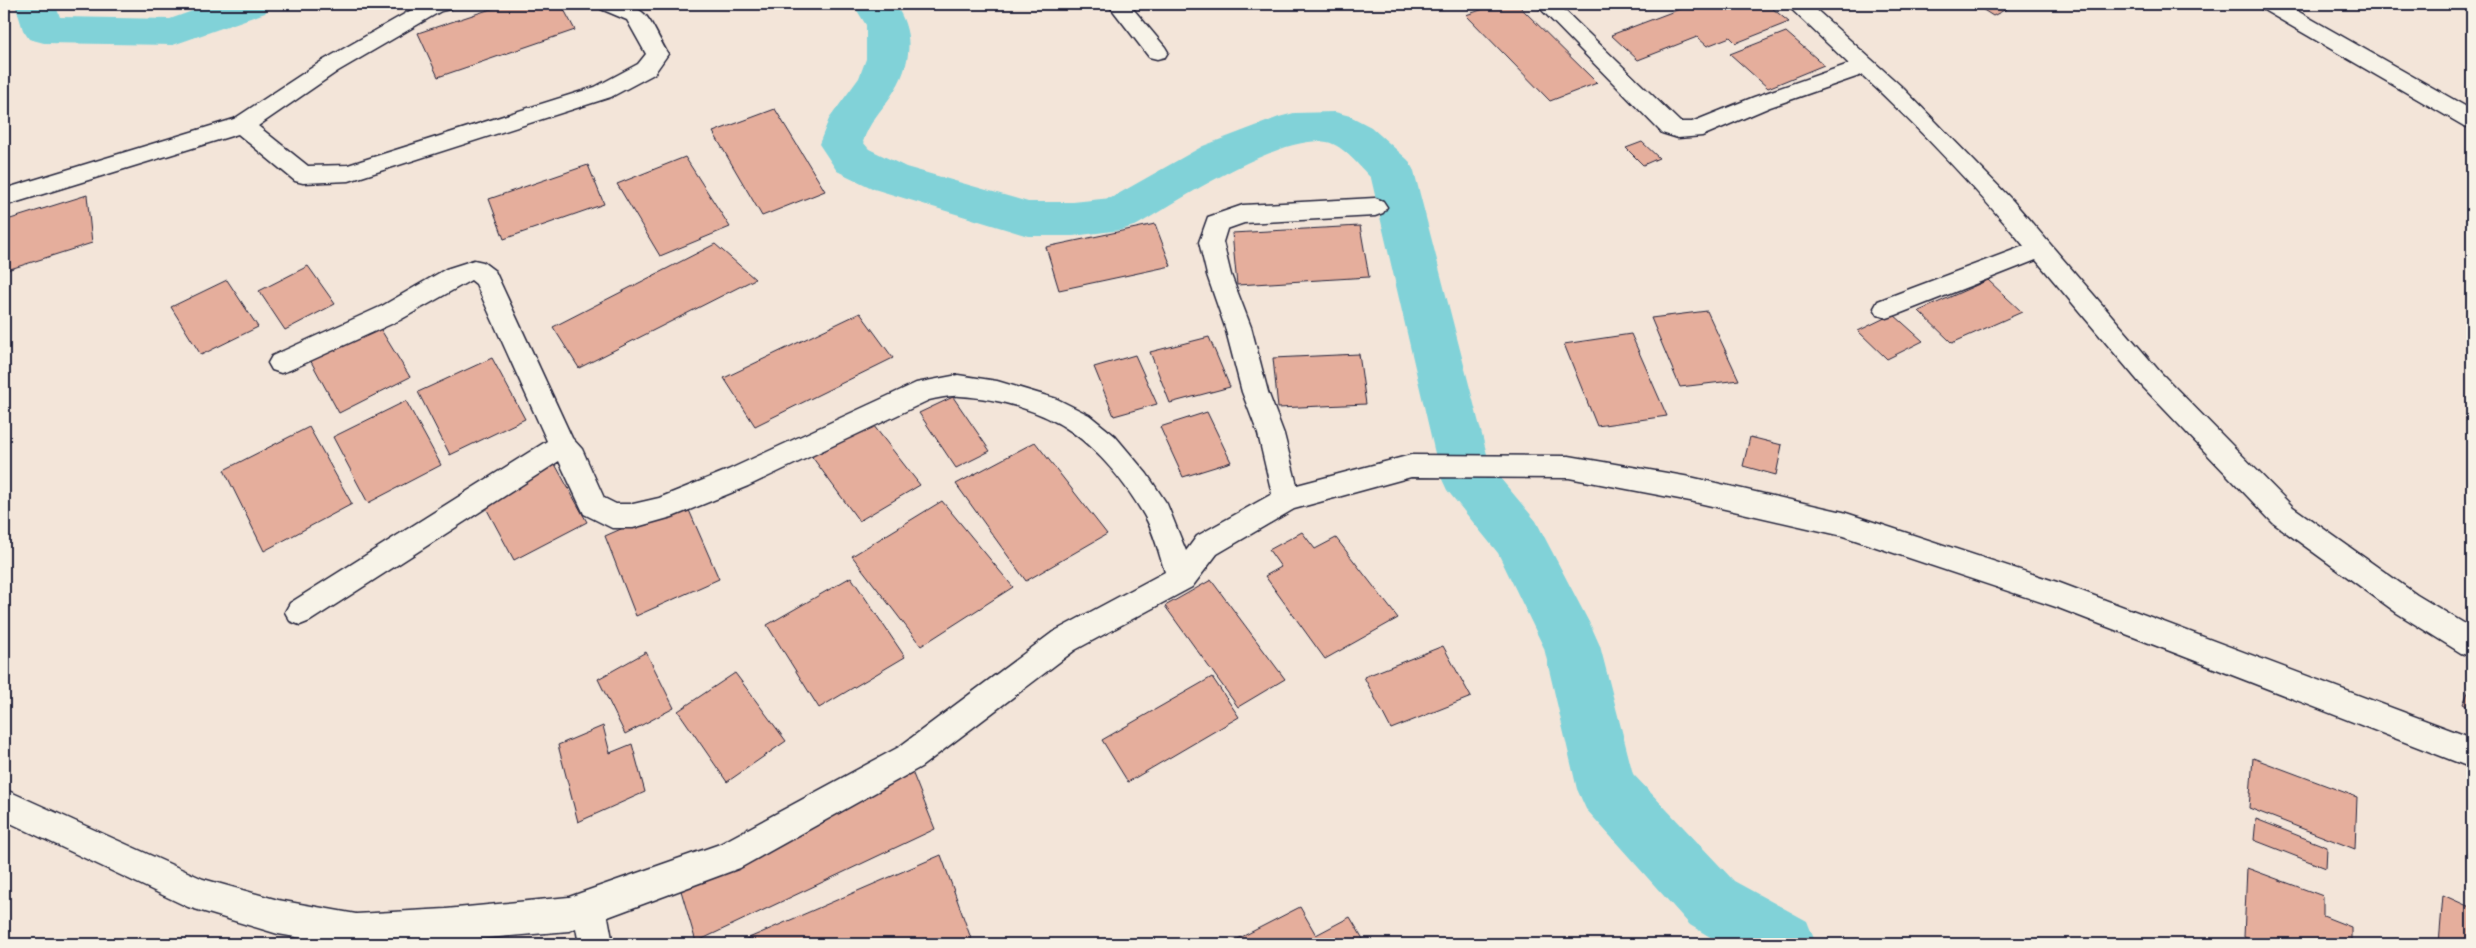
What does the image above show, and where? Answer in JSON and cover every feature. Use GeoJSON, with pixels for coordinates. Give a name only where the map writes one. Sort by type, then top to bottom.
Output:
{"type":"FeatureCollection","features":[{"type":"Feature","properties":{"kind":"street"},"geometry":{"type":"LineString","coordinates":[[4,198],[242,125],[330,66],[434,6],[443,4]]}},
{"type":"Feature","properties":{"kind":"street"},"geometry":{"type":"LineString","coordinates":[[242,125],[303,175],[349,173],[603,92],[646,69],[657,54],[634,15],[608,4]]}},
{"type":"Feature","properties":{"kind":"street"},"geometry":{"type":"LineString","coordinates":[[1118,4],[1157,52]]}},
{"type":"Feature","properties":{"kind":"street"},"geometry":{"type":"LineString","coordinates":[[1546,4],[1670,127],[1678,130],[1694,130],[1762,102],[1865,66]]}},
{"type":"Feature","properties":{"kind":"street"},"geometry":{"type":"LineString","coordinates":[[1797,4],[1894,92],[2005,207],[2152,380],[2282,515],[2407,604],[2472,644]]}},
{"type":"Feature","properties":{"kind":"street"},"geometry":{"type":"LineString","coordinates":[[2269,4],[2472,120]]}},
{"type":"Feature","properties":{"kind":"street"},"geometry":{"type":"LineString","coordinates":[[1287,499],[1271,434],[1254,392],[1238,327],[1218,275],[1211,242],[1217,223],[1243,214],[1375,207]]}},
{"type":"Feature","properties":{"kind":"street"},"geometry":{"type":"LineString","coordinates":[[1886,308],[2040,249]]}},
{"type":"Feature","properties":{"kind":"street"},"geometry":{"type":"LineString","coordinates":[[281,363],[391,313],[455,276],[474,269],[486,278],[562,445],[572,457],[594,506],[612,516],[634,516],[662,509],[738,478],[925,390],[958,386],[997,391],[1048,407],[1080,423],[1105,444],[1137,482],[1157,512],[1182,578]]}},
{"type":"Feature","properties":{"kind":"street"},"geometry":{"type":"LineString","coordinates":[[300,612],[562,445]]}},
{"type":"Feature","properties":{"kind":"street"},"geometry":{"type":"LineString","coordinates":[[4,804],[200,895],[278,917],[356,931],[446,926],[569,914],[728,857],[910,757],[1064,641],[1182,578],[1207,545],[1287,499],[1411,466],[1569,467],[1690,489],[1843,524],[2060,596],[2472,753]]}},
{"type":"Feature","properties":{"kind":"street"},"geometry":{"type":"LineString","coordinates":[[589,907],[596,944]]}},
{"type":"Feature","properties":{"kind":"building"},"geometry":{"type":"Polygon","coordinates":[[[506,4],[561,4],[575,30],[438,77],[418,33],[506,4]]]}},
{"type":"Feature","properties":{"kind":"building"},"geometry":{"type":"Polygon","coordinates":[[[1498,4],[1517,4],[1597,83],[1550,101],[1466,15],[1498,4]]]}},
{"type":"Feature","properties":{"kind":"building"},"geometry":{"type":"Polygon","coordinates":[[[1693,4],[1767,4],[1789,22],[1736,43],[1730,37],[1707,46],[1697,37],[1638,60],[1611,35],[1693,4]]]}},
{"type":"Feature","properties":{"kind":"building"},"geometry":{"type":"Polygon","coordinates":[[[1974,4],[2016,4],[1993,16],[1974,4]]]}},
{"type":"Feature","properties":{"kind":"building"},"geometry":{"type":"Polygon","coordinates":[[[1786,32],[1824,65],[1768,88],[1730,54],[1786,32]]]}},
{"type":"Feature","properties":{"kind":"building"},"geometry":{"type":"Polygon","coordinates":[[[775,109],[825,191],[762,216],[713,132],[775,109]]]}},
{"type":"Feature","properties":{"kind":"building"},"geometry":{"type":"Polygon","coordinates":[[[1642,142],[1659,158],[1643,165],[1626,148],[1642,142]]]}},
{"type":"Feature","properties":{"kind":"building"},"geometry":{"type":"Polygon","coordinates":[[[685,157],[730,227],[660,256],[617,184],[685,157]]]}},
{"type":"Feature","properties":{"kind":"building"},"geometry":{"type":"Polygon","coordinates":[[[588,165],[604,204],[504,239],[489,199],[588,165]]]}},
{"type":"Feature","properties":{"kind":"building"},"geometry":{"type":"Polygon","coordinates":[[[87,195],[92,243],[4,271],[4,221],[87,195]]]}},
{"type":"Feature","properties":{"kind":"building"},"geometry":{"type":"Polygon","coordinates":[[[1155,224],[1171,266],[1059,290],[1046,247],[1155,224]]]}},
{"type":"Feature","properties":{"kind":"building"},"geometry":{"type":"Polygon","coordinates":[[[1360,226],[1369,277],[1237,285],[1232,233],[1360,226]]]}},
{"type":"Feature","properties":{"kind":"building"},"geometry":{"type":"Polygon","coordinates":[[[715,244],[755,279],[579,368],[553,327],[715,244]]]}},
{"type":"Feature","properties":{"kind":"building"},"geometry":{"type":"Polygon","coordinates":[[[308,266],[335,304],[285,330],[259,291],[308,266]]]}},
{"type":"Feature","properties":{"kind":"building"},"geometry":{"type":"Polygon","coordinates":[[[227,280],[258,327],[201,355],[171,307],[227,280]]]}},
{"type":"Feature","properties":{"kind":"building"},"geometry":{"type":"Polygon","coordinates":[[[1988,280],[2022,312],[1952,343],[1919,311],[1988,280]]]}},
{"type":"Feature","properties":{"kind":"building"},"geometry":{"type":"Polygon","coordinates":[[[1707,311],[1739,380],[1680,387],[1651,318],[1707,311]]]}},
{"type":"Feature","properties":{"kind":"building"},"geometry":{"type":"Polygon","coordinates":[[[370,312],[410,377],[339,413],[302,345],[370,312]]]}},
{"type":"Feature","properties":{"kind":"building"},"geometry":{"type":"Polygon","coordinates":[[[860,313],[893,358],[755,426],[724,378],[860,313]]]}},
{"type":"Feature","properties":{"kind":"building"},"geometry":{"type":"Polygon","coordinates":[[[1893,314],[1923,341],[1887,359],[1858,331],[1893,314]]]}},
{"type":"Feature","properties":{"kind":"building"},"geometry":{"type":"Polygon","coordinates":[[[1631,334],[1667,416],[1597,426],[1564,344],[1631,334]]]}},
{"type":"Feature","properties":{"kind":"building"},"geometry":{"type":"Polygon","coordinates":[[[1209,337],[1230,387],[1170,403],[1150,352],[1209,337]]]}},
{"type":"Feature","properties":{"kind":"building"},"geometry":{"type":"Polygon","coordinates":[[[1359,354],[1366,404],[1278,408],[1273,358],[1359,354]]]}},
{"type":"Feature","properties":{"kind":"building"},"geometry":{"type":"Polygon","coordinates":[[[1135,355],[1157,404],[1114,416],[1094,367],[1135,355]]]}},
{"type":"Feature","properties":{"kind":"building"},"geometry":{"type":"Polygon","coordinates":[[[492,358],[525,419],[450,455],[418,392],[492,358]]]}},
{"type":"Feature","properties":{"kind":"building"},"geometry":{"type":"Polygon","coordinates":[[[953,397],[990,451],[956,468],[919,413],[953,397]]]}},
{"type":"Feature","properties":{"kind":"building"},"geometry":{"type":"Polygon","coordinates":[[[406,401],[441,465],[368,503],[333,437],[406,401]]]}},
{"type":"Feature","properties":{"kind":"building"},"geometry":{"type":"Polygon","coordinates":[[[1207,412],[1231,462],[1183,477],[1160,427],[1207,412]]]}},
{"type":"Feature","properties":{"kind":"building"},"geometry":{"type":"Polygon","coordinates":[[[870,421],[920,485],[859,521],[810,454],[870,421]]]}},
{"type":"Feature","properties":{"kind":"building"},"geometry":{"type":"Polygon","coordinates":[[[309,427],[352,504],[264,551],[224,470],[309,427]]]}},
{"type":"Feature","properties":{"kind":"building"},"geometry":{"type":"Polygon","coordinates":[[[1750,437],[1782,445],[1776,475],[1743,466],[1750,437]]]}},
{"type":"Feature","properties":{"kind":"building"},"geometry":{"type":"Polygon","coordinates":[[[1035,442],[1107,534],[1026,581],[956,484],[1035,442]]]}},
{"type":"Feature","properties":{"kind":"building"},"geometry":{"type":"Polygon","coordinates":[[[551,457],[587,522],[514,560],[478,493],[551,457]]]}},
{"type":"Feature","properties":{"kind":"building"},"geometry":{"type":"Polygon","coordinates":[[[685,501],[719,579],[636,616],[605,536],[685,501]]]}},
{"type":"Feature","properties":{"kind":"building"},"geometry":{"type":"Polygon","coordinates":[[[942,501],[1013,587],[921,646],[852,556],[942,501]]]}},
{"type":"Feature","properties":{"kind":"building"},"geometry":{"type":"Polygon","coordinates":[[[1302,532],[1315,549],[1336,538],[1398,618],[1325,659],[1265,576],[1281,567],[1269,550],[1302,532]]]}},
{"type":"Feature","properties":{"kind":"building"},"geometry":{"type":"Polygon","coordinates":[[[851,577],[905,657],[819,708],[767,625],[851,577]]]}},
{"type":"Feature","properties":{"kind":"building"},"geometry":{"type":"Polygon","coordinates":[[[1211,580],[1285,679],[1238,707],[1165,606],[1211,580]]]}},
{"type":"Feature","properties":{"kind":"building"},"geometry":{"type":"Polygon","coordinates":[[[1443,646],[1471,697],[1391,729],[1364,677],[1443,646]]]}},
{"type":"Feature","properties":{"kind":"building"},"geometry":{"type":"Polygon","coordinates":[[[646,652],[674,708],[625,734],[598,679],[646,652]]]}},
{"type":"Feature","properties":{"kind":"building"},"geometry":{"type":"Polygon","coordinates":[[[735,673],[786,741],[727,782],[678,711],[735,673]]]}},
{"type":"Feature","properties":{"kind":"building"},"geometry":{"type":"Polygon","coordinates":[[[1212,677],[1239,717],[1128,782],[1102,740],[1212,677]]]}},
{"type":"Feature","properties":{"kind":"building"},"geometry":{"type":"Polygon","coordinates":[[[2472,683],[2472,709],[2463,704],[2472,683]]]}},
{"type":"Feature","properties":{"kind":"building"},"geometry":{"type":"Polygon","coordinates":[[[603,726],[610,753],[632,744],[645,792],[578,822],[558,745],[603,726]]]}},
{"type":"Feature","properties":{"kind":"building"},"geometry":{"type":"Polygon","coordinates":[[[2253,758],[2357,797],[2355,849],[2249,808],[2253,758]]]}},
{"type":"Feature","properties":{"kind":"building"},"geometry":{"type":"Polygon","coordinates":[[[911,769],[935,829],[696,942],[677,877],[911,769]]]}},
{"type":"Feature","properties":{"kind":"building"},"geometry":{"type":"Polygon","coordinates":[[[2256,819],[2327,847],[2326,868],[2254,840],[2256,819]]]}},
{"type":"Feature","properties":{"kind":"building"},"geometry":{"type":"Polygon","coordinates":[[[941,855],[973,944],[735,944],[941,855]]]}},
{"type":"Feature","properties":{"kind":"building"},"geometry":{"type":"Polygon","coordinates":[[[2247,868],[2323,896],[2323,916],[2351,927],[2351,944],[2263,944],[2244,937],[2247,868]]]}},
{"type":"Feature","properties":{"kind":"building"},"geometry":{"type":"Polygon","coordinates":[[[2443,895],[2472,908],[2472,944],[2439,944],[2443,895]]]}},
{"type":"Feature","properties":{"kind":"building"},"geometry":{"type":"Polygon","coordinates":[[[1300,907],[1316,935],[1350,917],[1366,944],[1228,944],[1300,907]]]}},
{"type":"Feature","properties":{"kind":"waterway"},"geometry":{"type":"LineString","coordinates":[[35,4],[44,30],[173,32],[251,4]]}},
{"type":"Feature","properties":{"kind":"waterway"},"geometry":{"type":"LineString","coordinates":[[873,4],[881,14],[886,25],[887,59],[883,73],[876,86],[851,119],[841,144],[853,160],[890,178],[1028,219],[1073,219],[1121,213],[1219,157],[1294,128],[1335,127],[1355,138],[1392,171],[1466,475],[1517,537],[1572,646],[1607,789],[1712,903],[1784,944]]}}]}
